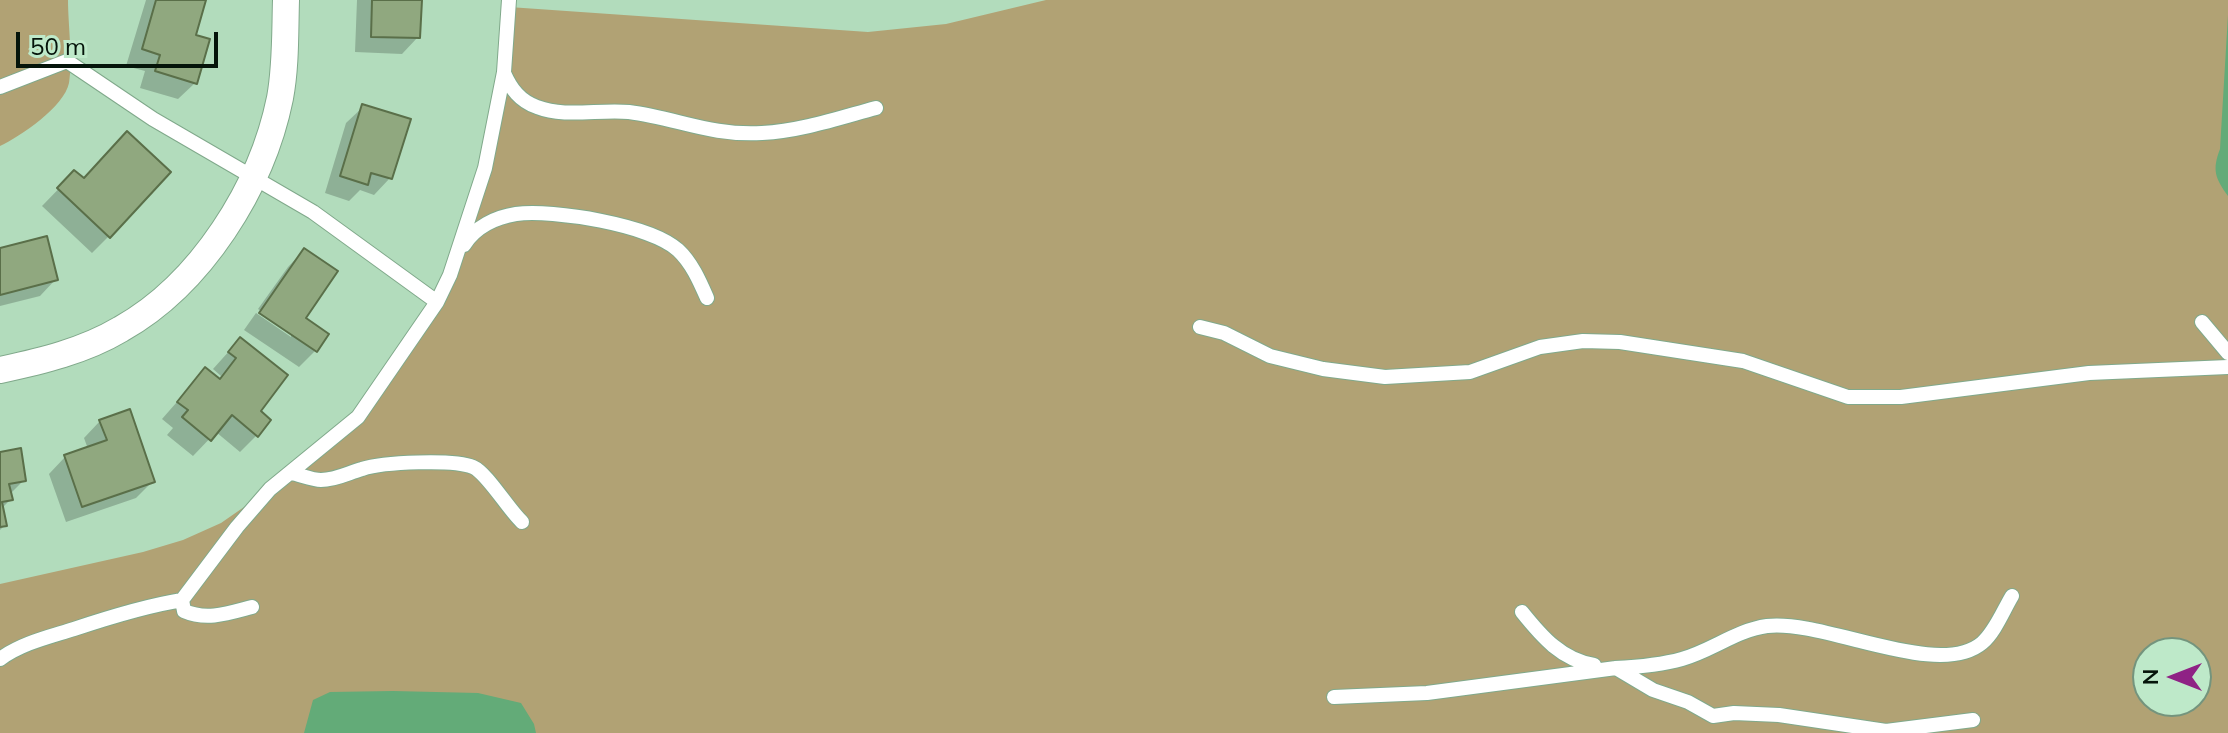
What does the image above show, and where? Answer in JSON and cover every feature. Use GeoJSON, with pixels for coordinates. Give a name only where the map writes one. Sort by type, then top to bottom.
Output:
{"type":"FeatureCollection","features":[{"type":"Feature","properties":{"kind":"street"},"geometry":{"type":"LineString","coordinates":[[0,370],[67,353],[122,329],[189,275],[212,247],[252,177],[279,99],[286,0]]}},
{"type":"Feature","properties":{"kind":"lane"},"geometry":{"type":"LineString","coordinates":[[0,659],[14,649],[148,605],[182,600],[270,489],[358,417],[437,302],[456,256],[485,168],[504,72],[509,0]]}},
{"type":"Feature","properties":{"kind":"lane"},"geometry":{"type":"LineString","coordinates":[[0,87],[67,61],[153,119],[313,212],[437,302]]}},
{"type":"Feature","properties":{"kind":"lane"},"geometry":{"type":"LineString","coordinates":[[504,72],[510,86],[522,100],[539,108],[566,112],[632,112],[726,133],[794,129],[876,108]]}},
{"type":"Feature","properties":{"kind":"lane"},"geometry":{"type":"LineString","coordinates":[[456,256],[471,233],[486,224],[514,214],[549,213],[602,222],[656,237],[678,250],[696,273],[707,298]]}},
{"type":"Feature","properties":{"kind":"lane"},"geometry":{"type":"LineString","coordinates":[[2202,322],[2228,353]]}},
{"type":"Feature","properties":{"kind":"lane"},"geometry":{"type":"LineString","coordinates":[[1200,327],[1224,333],[1270,356],[1323,369],[1385,377],[1470,372],[1540,347],[1583,341],[1620,342],[1743,361],[1848,397],[1901,397],[2089,373],[2228,367]]}},
{"type":"Feature","properties":{"kind":"lane"},"geometry":{"type":"LineString","coordinates":[[291,473],[319,481],[340,478],[364,468],[399,463],[461,464],[475,467],[506,507],[522,522]]}},
{"type":"Feature","properties":{"kind":"lane"},"geometry":{"type":"LineString","coordinates":[[1334,697],[1427,693],[1681,659],[1731,637],[1766,626],[1793,626],[1931,655],[1966,653],[1984,641],[2012,596]]}},
{"type":"Feature","properties":{"kind":"lane"},"geometry":{"type":"LineString","coordinates":[[182,600],[184,611],[195,616],[218,616],[252,607]]}},
{"type":"Feature","properties":{"kind":"lane"},"geometry":{"type":"LineString","coordinates":[[1522,612],[1546,642],[1580,663],[1616,668],[1653,690],[1688,702],[1713,716],[1734,713],[1779,715],[1886,731],[1973,720]]}},
{"type":"Feature","properties":{"kind":"shaded area"},"geometry":{"type":"Polygon","coordinates":[[[0,0],[68,0],[71,64],[69,83],[59,102],[30,128],[0,146],[0,0]]]}},
{"type":"Feature","properties":{"kind":"shaded area"},"geometry":{"type":"Polygon","coordinates":[[[1046,0],[2228,0],[2228,733],[0,733],[0,584],[143,552],[183,540],[221,523],[270,489],[358,417],[430,315],[485,168],[509,7],[868,32],[946,24],[1046,0]]]}},
{"type":"Feature","properties":{"kind":"shaded area"},"geometry":{"type":"Polygon","coordinates":[[[2228,15],[2228,196],[2218,179],[2216,163],[2220,149],[2228,15]]]}},
{"type":"Feature","properties":{"kind":"shaded area"},"geometry":{"type":"Polygon","coordinates":[[[330,692],[478,693],[521,703],[536,733],[304,733],[313,700],[330,692]]]}},
{"type":"Feature","properties":{"kind":"building"},"geometry":{"type":"Polygon","coordinates":[[[156,0],[206,0],[196,35],[210,39],[197,84],[155,71],[160,55],[142,49],[156,0]]]}},
{"type":"Feature","properties":{"kind":"building"},"geometry":{"type":"Polygon","coordinates":[[[372,0],[422,0],[420,38],[371,37],[372,0]]]}},
{"type":"Feature","properties":{"kind":"building"},"geometry":{"type":"Polygon","coordinates":[[[362,104],[411,119],[392,179],[371,173],[368,185],[340,176],[362,104]]]}},
{"type":"Feature","properties":{"kind":"building"},"geometry":{"type":"Polygon","coordinates":[[[127,131],[171,172],[110,238],[57,188],[74,170],[84,178],[127,131]]]}},
{"type":"Feature","properties":{"kind":"building"},"geometry":{"type":"Polygon","coordinates":[[[47,236],[58,280],[0,295],[0,248],[47,236]]]}},
{"type":"Feature","properties":{"kind":"building"},"geometry":{"type":"Polygon","coordinates":[[[304,248],[338,271],[306,318],[329,334],[317,352],[259,313],[304,248]]]}},
{"type":"Feature","properties":{"kind":"building"},"geometry":{"type":"Polygon","coordinates":[[[240,337],[288,375],[261,411],[271,420],[258,437],[232,415],[211,441],[182,417],[188,410],[177,402],[205,367],[220,379],[236,358],[228,352],[240,337]]]}},
{"type":"Feature","properties":{"kind":"building"},"geometry":{"type":"Polygon","coordinates":[[[130,409],[155,482],[82,507],[64,455],[107,440],[99,420],[130,409]]]}},
{"type":"Feature","properties":{"kind":"building"},"geometry":{"type":"Polygon","coordinates":[[[21,448],[26,481],[9,484],[13,500],[2,502],[7,526],[0,527],[0,452],[21,448]]]}}]}
